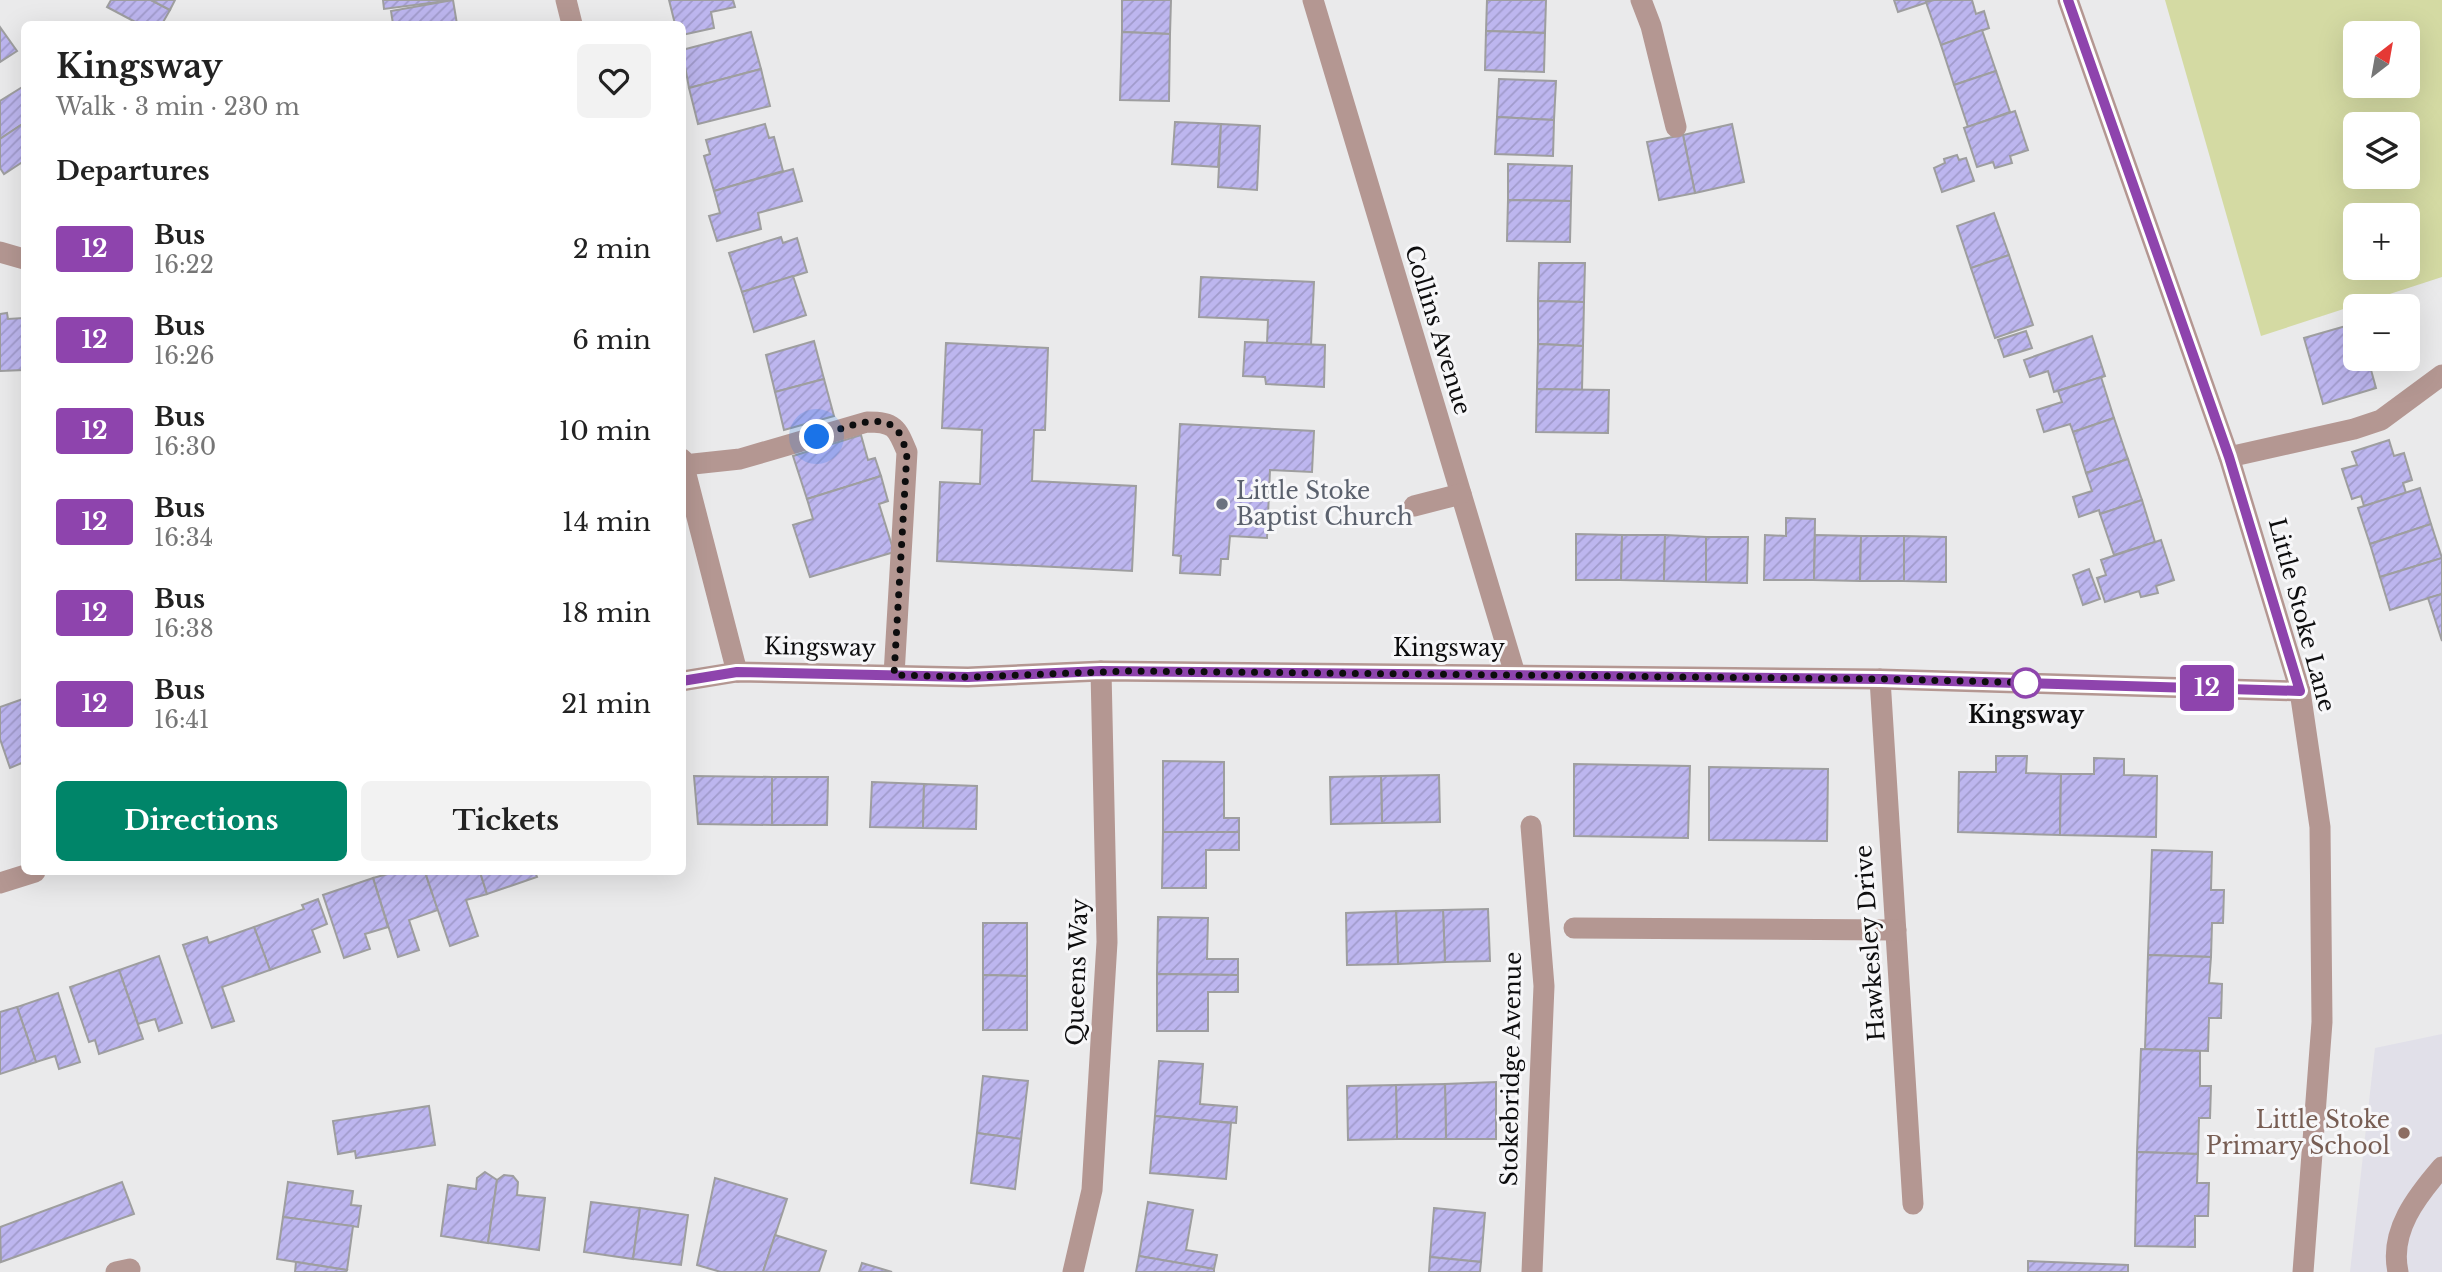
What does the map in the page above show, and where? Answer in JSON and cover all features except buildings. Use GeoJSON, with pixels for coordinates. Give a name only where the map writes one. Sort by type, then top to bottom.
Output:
{"type":"FeatureCollection","features":[{"type":"Feature","properties":{"kind":"street"},"geometry":{"type":"LineString","coordinates":[[566,0],[571,21]]}},
{"type":"Feature","properties":{"kind":"street","name":"Collins Avenue"},"geometry":{"type":"LineString","coordinates":[[1313,0],[1515,674]]}},
{"type":"Feature","properties":{"kind":"street"},"geometry":{"type":"LineString","coordinates":[[1641,0],[1651,26],[1676,127]]}},
{"type":"Feature","properties":{"kind":"street","name":"Little Stoke Lane"},"geometry":{"type":"LineString","coordinates":[[2068,0],[2229,457],[2300,691],[2320,827],[2322,1022],[2303,1272]]}},
{"type":"Feature","properties":{"kind":"street"},"geometry":{"type":"LineString","coordinates":[[0,252],[21,258]]}},
{"type":"Feature","properties":{"kind":"street"},"geometry":{"type":"LineString","coordinates":[[2229,457],[2354,429],[2381,420],[2442,375]]}},
{"type":"Feature","properties":{"kind":"street"},"geometry":{"type":"LineString","coordinates":[[686,462],[740,459],[867,422],[886,422],[898,431],[907,452],[894,675]]}},
{"type":"Feature","properties":{"kind":"street"},"geometry":{"type":"LineString","coordinates":[[686,474],[737,672]]}},
{"type":"Feature","properties":{"kind":"street"},"geometry":{"type":"LineString","coordinates":[[1414,506],[1461,494]]}},
{"type":"Feature","properties":{"kind":"street","name":"Kingsway"},"geometry":{"type":"LineString","coordinates":[[686,680],[737,672],[968,677],[1101,671],[1880,679],[2300,691]]}},
{"type":"Feature","properties":{"kind":"street","name":"Queens Way"},"geometry":{"type":"LineString","coordinates":[[1073,1272],[1092,1190],[1107,942],[1101,671]]}},
{"type":"Feature","properties":{"kind":"street","name":"Hawkesley Drive"},"geometry":{"type":"LineString","coordinates":[[1880,679],[1913,1204]]}},
{"type":"Feature","properties":{"kind":"street","name":"Stokebridge Avenue"},"geometry":{"type":"LineString","coordinates":[[1531,826],[1544,986],[1532,1272]]}},
{"type":"Feature","properties":{"kind":"street"},"geometry":{"type":"LineString","coordinates":[[0,883],[25,875]]}},
{"type":"Feature","properties":{"kind":"street"},"geometry":{"type":"LineString","coordinates":[[1574,928],[1896,930]]}},
{"type":"Feature","properties":{"kind":"street"},"geometry":{"type":"LineString","coordinates":[[2398,1272],[2400,1228],[2420,1193],[2442,1167]]}},
{"type":"Feature","properties":{"kind":"shaded area","name":"Little Stoke Primary School"},"geometry":{"type":"Polygon","coordinates":[[[2442,1034],[2442,1272],[2350,1272],[2375,1048],[2442,1034]]]}},
{"type":"Feature","properties":{"kind":"green space"},"geometry":{"type":"Polygon","coordinates":[[[2165,0],[2442,0],[2442,277],[2390,294],[2343,294],[2343,309],[2261,336],[2165,0]]]}},
{"type":"Feature","properties":{"kind":"bus line","name":"12"},"geometry":{"type":"LineString","coordinates":[[686,680],[737,672],[968,677],[1101,671],[1880,679],[2300,691],[2229,457],[2068,0]]}},
{"type":"Feature","properties":{"kind":"place","name":"Little Stoke Baptist Church"},"geometry":{"type":"Point","coordinates":[1222,504]}},
{"type":"Feature","properties":{"kind":"place","name":"Kingsway"},"geometry":{"type":"Point","coordinates":[2026,683]}},
{"type":"Feature","properties":{"kind":"place","name":"Little Stoke Primary School"},"geometry":{"type":"Point","coordinates":[2404,1133]}},
{"type":"Feature","properties":{"kind":"route"},"geometry":{"type":"LineString","coordinates":[[817,437],[867,422],[886,422],[898,431],[907,452],[894,675],[968,677],[1128,671],[1515,674],[2037,683],[2026,683]]}}]}
